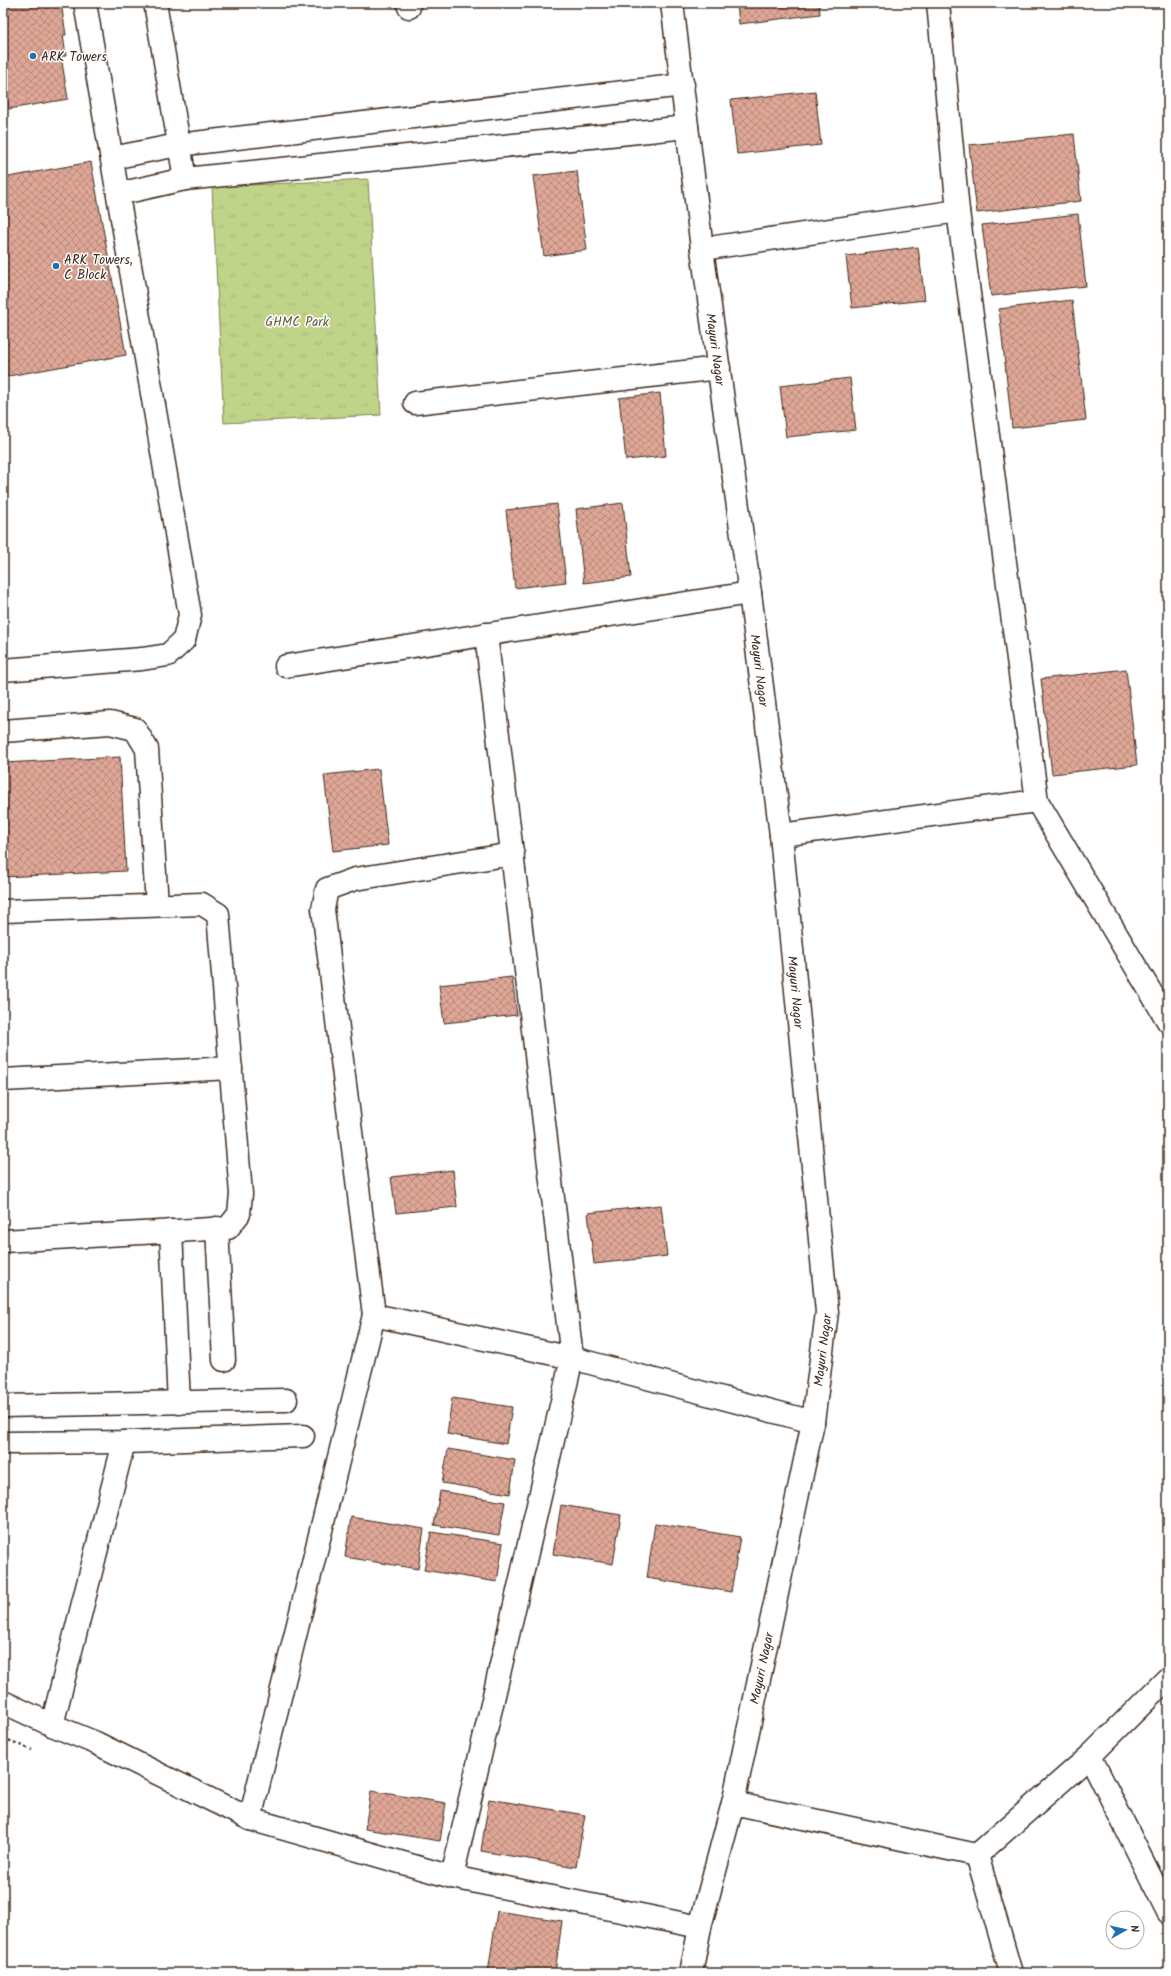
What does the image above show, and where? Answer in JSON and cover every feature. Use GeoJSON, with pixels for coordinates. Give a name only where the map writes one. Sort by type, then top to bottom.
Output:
{"type":"FeatureCollection","features":[{"type":"Feature","properties":{"kind":"street"},"geometry":{"type":"LineString","coordinates":[[3,670],[142,659],[168,654],[184,640],[190,615],[85,3]]}},
{"type":"Feature","properties":{"kind":"street"},"geometry":{"type":"LineString","coordinates":[[154,3],[185,179]]}},
{"type":"Feature","properties":{"kind":"street","name":"Mayuri Nagar"},"geometry":{"type":"LineString","coordinates":[[672,3],[702,249],[750,593],[781,835],[827,1312],[813,1422],[733,1803],[700,1927],[691,1973]]}},
{"type":"Feature","properties":{"kind":"street"},"geometry":{"type":"LineString","coordinates":[[938,3],[958,211],[1037,801],[1168,1021]]}},
{"type":"Feature","properties":{"kind":"street"},"geometry":{"type":"LineString","coordinates":[[112,158],[178,145],[683,85]]}},
{"type":"Feature","properties":{"kind":"street"},"geometry":{"type":"LineString","coordinates":[[118,194],[185,179],[688,127]]}},
{"type":"Feature","properties":{"kind":"street"},"geometry":{"type":"LineString","coordinates":[[702,249],[958,211]]}},
{"type":"Feature","properties":{"kind":"street"},"geometry":{"type":"LineString","coordinates":[[415,403],[719,368]]}},
{"type":"Feature","properties":{"kind":"street"},"geometry":{"type":"LineString","coordinates":[[286,666],[750,593]]}},
{"type":"Feature","properties":{"kind":"street"},"geometry":{"type":"LineString","coordinates":[[452,1877],[572,1358],[486,634]]}},
{"type":"Feature","properties":{"kind":"street"},"geometry":{"type":"LineString","coordinates":[[3,731],[110,723],[135,729],[147,749],[157,905]]}},
{"type":"Feature","properties":{"kind":"street"},"geometry":{"type":"LineString","coordinates":[[781,835],[1037,801]]}},
{"type":"Feature","properties":{"kind":"street"},"geometry":{"type":"LineString","coordinates":[[250,1818],[374,1315],[323,909],[327,889],[355,879],[513,854]]}},
{"type":"Feature","properties":{"kind":"street"},"geometry":{"type":"LineString","coordinates":[[3,911],[202,904],[218,914],[241,1194],[239,1214],[228,1228],[3,1241]]}},
{"type":"Feature","properties":{"kind":"street"},"geometry":{"type":"LineString","coordinates":[[3,1080],[231,1068]]}},
{"type":"Feature","properties":{"kind":"street"},"geometry":{"type":"LineString","coordinates":[[217,1228],[224,1360]]}},
{"type":"Feature","properties":{"kind":"street"},"geometry":{"type":"LineString","coordinates":[[171,1231],[179,1403]]}},
{"type":"Feature","properties":{"kind":"street"},"geometry":{"type":"LineString","coordinates":[[374,1315],[572,1358],[813,1422]]}},
{"type":"Feature","properties":{"kind":"street"},"geometry":{"type":"LineString","coordinates":[[3,1406],[286,1400]]}},
{"type":"Feature","properties":{"kind":"street"},"geometry":{"type":"LineString","coordinates":[[3,1443],[124,1442],[303,1436]]}},
{"type":"Feature","properties":{"kind":"street"},"geometry":{"type":"LineString","coordinates":[[52,1725],[124,1442]]}},
{"type":"Feature","properties":{"kind":"street"},"geometry":{"type":"LineString","coordinates":[[977,1855],[1090,1756],[1168,1678]]}},
{"type":"Feature","properties":{"kind":"street"},"geometry":{"type":"LineString","coordinates":[[3,1702],[96,1744],[250,1818],[452,1877],[700,1927]]}},
{"type":"Feature","properties":{"kind":"street"},"geometry":{"type":"LineString","coordinates":[[1090,1756],[1168,1912]]}},
{"type":"Feature","properties":{"kind":"street"},"geometry":{"type":"LineString","coordinates":[[733,1803],[977,1855]]}},
{"type":"Feature","properties":{"kind":"street"},"geometry":{"type":"LineString","coordinates":[[977,1855],[1011,1973]]}},
{"type":"Feature","properties":{"kind":"path"},"geometry":{"type":"LineString","coordinates":[[3,1738],[32,1750]]}},
{"type":"Feature","properties":{"kind":"green space","name":"GHMC Park"},"geometry":{"type":"Polygon","coordinates":[[[368,179],[381,415],[224,423],[212,187],[368,179]]]}},
{"type":"Feature","properties":{"kind":"building","name":"ARK Towers"},"geometry":{"type":"Polygon","coordinates":[[[3,3],[61,3],[66,35],[63,35],[66,56],[61,56],[68,99],[9,109],[3,72],[3,3]]]}},
{"type":"Feature","properties":{"kind":"building"},"geometry":{"type":"Polygon","coordinates":[[[737,3],[819,3],[820,14],[739,24],[737,3]]]}},
{"type":"Feature","properties":{"kind":"building"},"geometry":{"type":"Polygon","coordinates":[[[815,91],[821,145],[737,154],[731,100],[815,91]]]}},
{"type":"Feature","properties":{"kind":"building"},"geometry":{"type":"Polygon","coordinates":[[[1074,134],[1081,201],[977,213],[969,145],[1074,134]]]}},
{"type":"Feature","properties":{"kind":"building","name":"ARK Towers, C Block"},"geometry":{"type":"Polygon","coordinates":[[[91,162],[126,355],[3,377],[3,178],[91,162]]]}},
{"type":"Feature","properties":{"kind":"building"},"geometry":{"type":"Polygon","coordinates":[[[577,171],[587,250],[544,256],[533,176],[577,171]]]}},
{"type":"Feature","properties":{"kind":"building"},"geometry":{"type":"Polygon","coordinates":[[[1078,214],[1086,286],[991,296],[982,225],[1078,214]]]}},
{"type":"Feature","properties":{"kind":"building"},"geometry":{"type":"Polygon","coordinates":[[[918,247],[925,300],[852,308],[846,256],[918,247]]]}},
{"type":"Feature","properties":{"kind":"building"},"geometry":{"type":"Polygon","coordinates":[[[1072,300],[1086,420],[1012,428],[999,309],[1072,300]]]}},
{"type":"Feature","properties":{"kind":"building"},"geometry":{"type":"Polygon","coordinates":[[[850,378],[856,430],[786,437],[780,386],[850,378]]]}},
{"type":"Feature","properties":{"kind":"building"},"geometry":{"type":"Polygon","coordinates":[[[660,393],[666,456],[626,460],[619,398],[660,393]]]}},
{"type":"Feature","properties":{"kind":"building"},"geometry":{"type":"Polygon","coordinates":[[[623,503],[631,577],[584,583],[576,509],[623,503]]]}},
{"type":"Feature","properties":{"kind":"building"},"geometry":{"type":"Polygon","coordinates":[[[557,504],[566,582],[515,588],[506,510],[557,504]]]}},
{"type":"Feature","properties":{"kind":"building"},"geometry":{"type":"Polygon","coordinates":[[[1126,669],[1137,765],[1052,774],[1041,679],[1126,669]]]}},
{"type":"Feature","properties":{"kind":"building"},"geometry":{"type":"Polygon","coordinates":[[[120,757],[126,871],[3,877],[3,763],[120,757]]]}},
{"type":"Feature","properties":{"kind":"building"},"geometry":{"type":"Polygon","coordinates":[[[379,769],[388,845],[333,851],[324,775],[379,769]]]}},
{"type":"Feature","properties":{"kind":"building"},"geometry":{"type":"Polygon","coordinates":[[[512,977],[517,1015],[444,1023],[439,985],[512,977]]]}},
{"type":"Feature","properties":{"kind":"building"},"geometry":{"type":"Polygon","coordinates":[[[453,1170],[457,1207],[396,1213],[391,1177],[453,1170]]]}},
{"type":"Feature","properties":{"kind":"building"},"geometry":{"type":"Polygon","coordinates":[[[661,1205],[667,1256],[594,1264],[588,1213],[661,1205]]]}},
{"type":"Feature","properties":{"kind":"building"},"geometry":{"type":"Polygon","coordinates":[[[452,1398],[512,1407],[506,1444],[447,1434],[452,1398]]]}},
{"type":"Feature","properties":{"kind":"building"},"geometry":{"type":"Polygon","coordinates":[[[448,1449],[515,1460],[510,1494],[442,1483],[448,1449]]]}},
{"type":"Feature","properties":{"kind":"building"},"geometry":{"type":"Polygon","coordinates":[[[440,1491],[505,1502],[499,1535],[434,1525],[440,1491]]]}},
{"type":"Feature","properties":{"kind":"building"},"geometry":{"type":"Polygon","coordinates":[[[561,1505],[621,1515],[613,1564],[553,1554],[561,1505]]]}},
{"type":"Feature","properties":{"kind":"building"},"geometry":{"type":"Polygon","coordinates":[[[351,1517],[424,1529],[418,1569],[345,1557],[351,1517]]]}},
{"type":"Feature","properties":{"kind":"building"},"geometry":{"type":"Polygon","coordinates":[[[655,1523],[740,1537],[731,1592],[647,1578],[655,1523]]]}},
{"type":"Feature","properties":{"kind":"building"},"geometry":{"type":"Polygon","coordinates":[[[431,1532],[503,1543],[497,1582],[424,1570],[431,1532]]]}},
{"type":"Feature","properties":{"kind":"building"},"geometry":{"type":"Polygon","coordinates":[[[371,1791],[446,1803],[440,1841],[365,1829],[371,1791]]]}},
{"type":"Feature","properties":{"kind":"building"},"geometry":{"type":"Polygon","coordinates":[[[489,1799],[585,1815],[576,1867],[481,1851],[489,1799]]]}},
{"type":"Feature","properties":{"kind":"building"},"geometry":{"type":"Polygon","coordinates":[[[497,1911],[562,1921],[555,1973],[488,1973],[497,1911]]]}},
{"type":"Feature","properties":{"kind":"place","name":"ARK Towers"},"geometry":{"type":"Point","coordinates":[33,56]}},
{"type":"Feature","properties":{"kind":"place","name":"ARK Towers, C Block"},"geometry":{"type":"Point","coordinates":[56,266]}}]}
